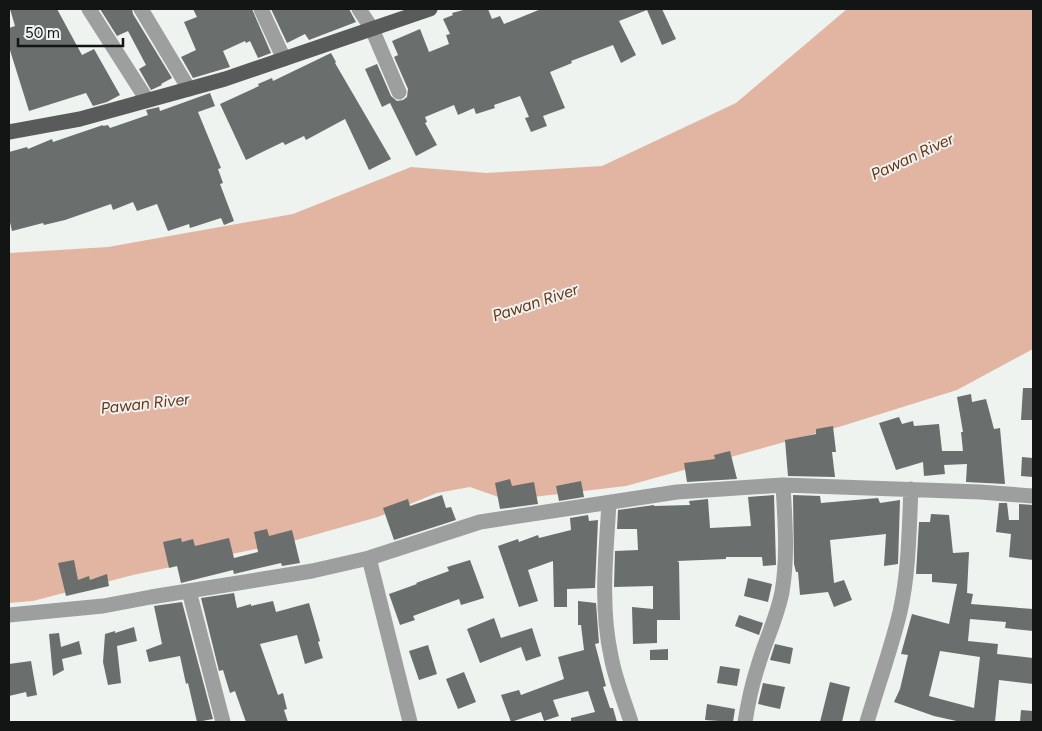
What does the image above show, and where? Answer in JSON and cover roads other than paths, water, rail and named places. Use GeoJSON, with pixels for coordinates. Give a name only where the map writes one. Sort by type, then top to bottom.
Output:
{"type":"FeatureCollection","features":[{"type":"Feature","properties":{"kind":"main road"},"geometry":{"type":"LineString","coordinates":[[9,132],[80,119],[225,79],[430,9]]}},
{"type":"Feature","properties":{"kind":"street"},"geometry":{"type":"LineString","coordinates":[[89,9],[147,100]]}},
{"type":"Feature","properties":{"kind":"street"},"geometry":{"type":"LineString","coordinates":[[141,9],[189,89]]}},
{"type":"Feature","properties":{"kind":"street"},"geometry":{"type":"LineString","coordinates":[[261,9],[284,59]]}},
{"type":"Feature","properties":{"kind":"street"},"geometry":{"type":"LineString","coordinates":[[360,9],[372,28],[399,92]]}},
{"type":"Feature","properties":{"kind":"street"},"geometry":{"type":"LineString","coordinates":[[744,722],[758,666],[776,616],[782,592],[785,566],[783,485]]}},
{"type":"Feature","properties":{"kind":"street"},"geometry":{"type":"LineString","coordinates":[[9,615],[96,607],[312,571],[369,558],[480,522],[677,492],[783,485],[980,492],[1033,496]]}},
{"type":"Feature","properties":{"kind":"street"},"geometry":{"type":"LineString","coordinates":[[866,722],[883,674],[900,610],[908,554],[911,489]]}},
{"type":"Feature","properties":{"kind":"street"},"geometry":{"type":"LineString","coordinates":[[609,503],[605,570],[610,654],[631,722]]}},
{"type":"Feature","properties":{"kind":"street"},"geometry":{"type":"LineString","coordinates":[[369,558],[410,722]]}},
{"type":"Feature","properties":{"kind":"street"},"geometry":{"type":"LineString","coordinates":[[189,591],[223,722]]}},
{"type":"Feature","properties":{"kind":"water","name":"Pawan River"},"geometry":{"type":"Polygon","coordinates":[[[847,9],[1033,9],[1033,349],[957,390],[842,426],[626,486],[507,500],[470,487],[437,493],[378,517],[289,542],[133,575],[33,601],[9,603],[9,253],[108,247],[293,214],[411,167],[487,173],[602,166],[736,103],[847,9]]]}}]}
